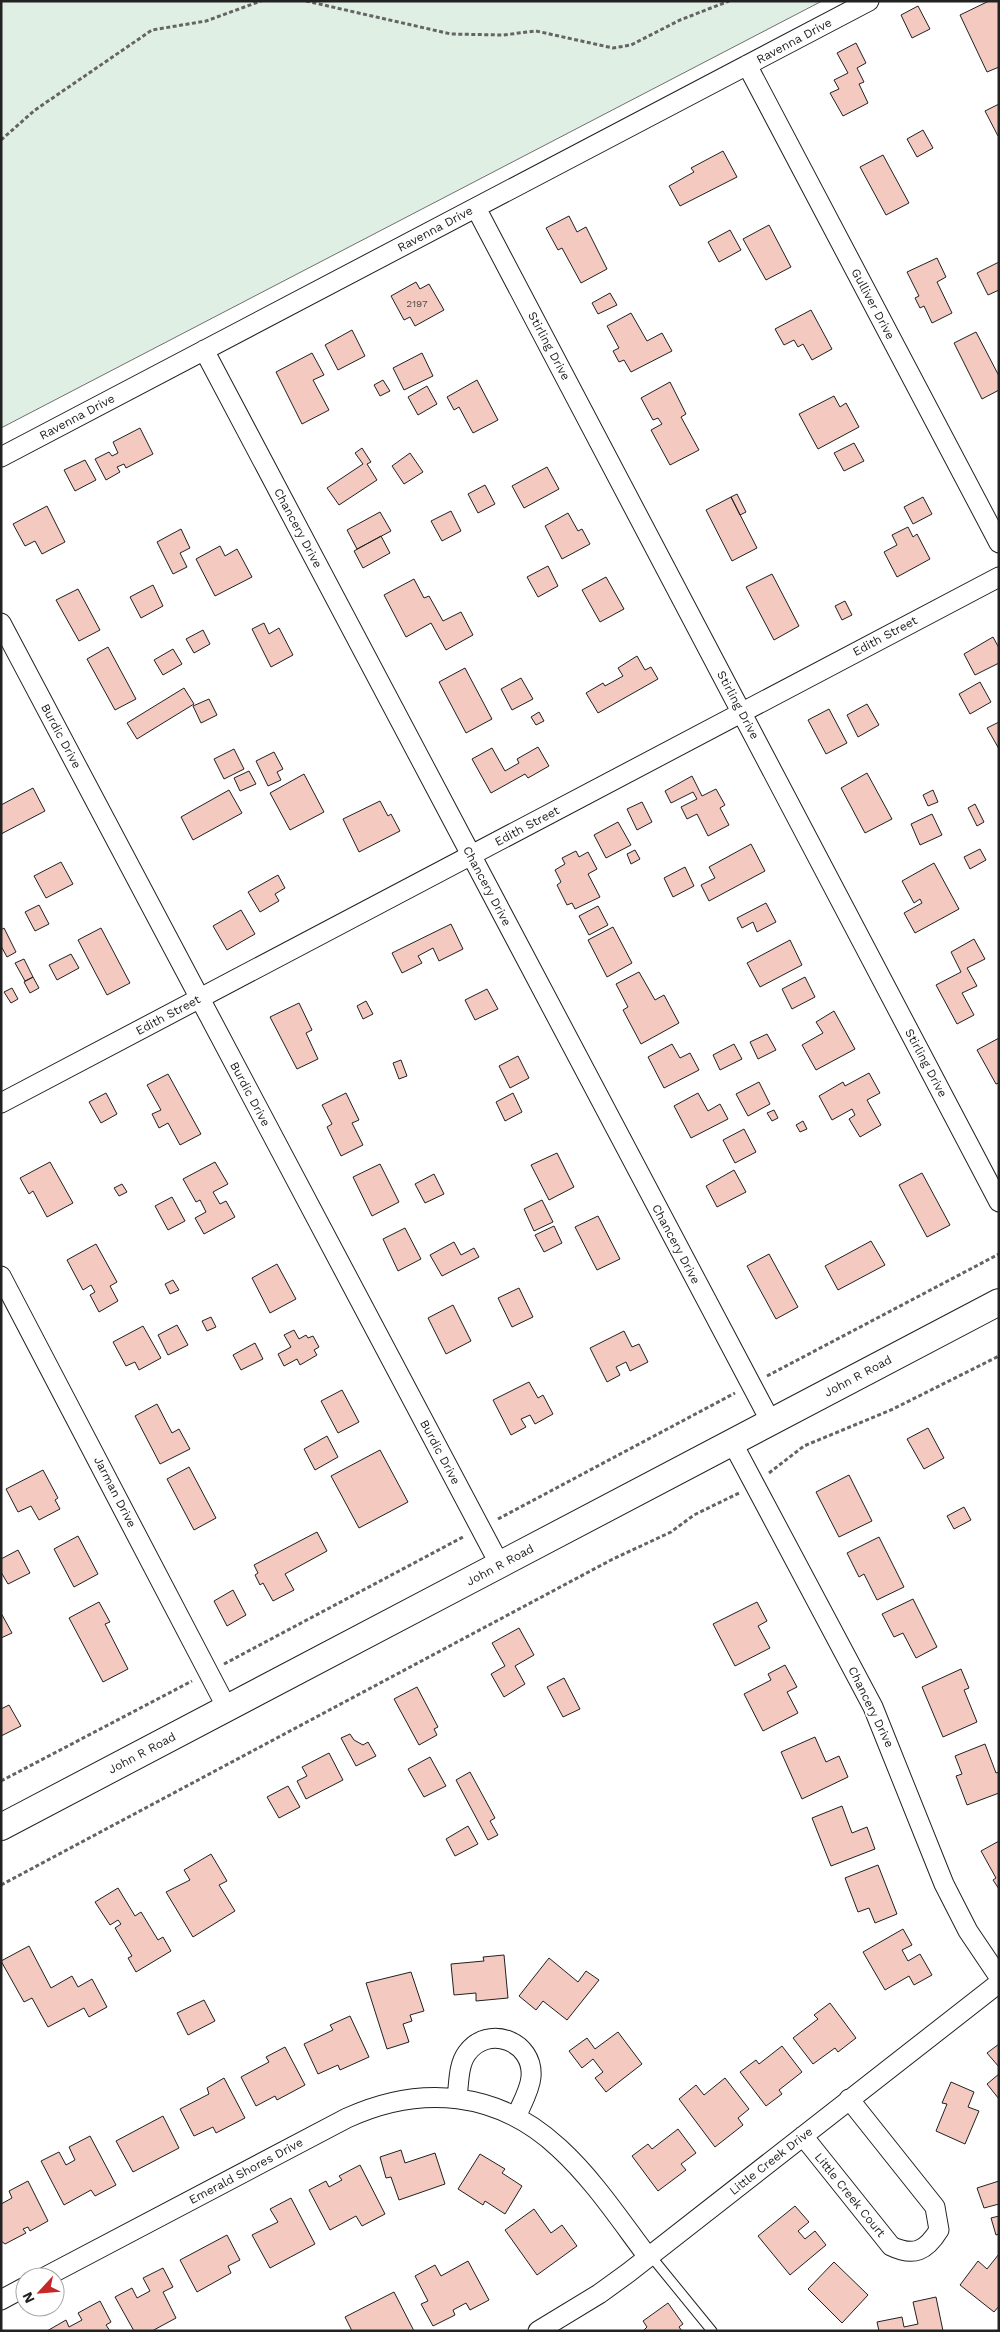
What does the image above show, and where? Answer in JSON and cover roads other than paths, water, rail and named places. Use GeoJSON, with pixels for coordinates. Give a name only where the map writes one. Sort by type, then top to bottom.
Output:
{"type":"FeatureCollection","features":[{"type":"Feature","properties":{"kind":"main road","name":"John R Road"},"geometry":{"type":"LineString","coordinates":[[1,1827],[999,1302]]}},
{"type":"Feature","properties":{"kind":"street","name":"Ravenna Drive"},"geometry":{"type":"LineString","coordinates":[[1,457],[869,1]]}},
{"type":"Feature","properties":{"kind":"street","name":"Gulliver Drive"},"geometry":{"type":"LineString","coordinates":[[747,65],[999,543]]}},
{"type":"Feature","properties":{"kind":"street","name":"Stirling Drive"},"geometry":{"type":"LineString","coordinates":[[476,208],[999,1202]]}},
{"type":"Feature","properties":{"kind":"street","name":"Chancery Drive"},"geometry":{"type":"LineString","coordinates":[[204,350],[771,1422]]}},
{"type":"Feature","properties":{"kind":"street","name":"Edith Street"},"geometry":{"type":"LineString","coordinates":[[1,1103],[999,577]]}},
{"type":"Feature","properties":{"kind":"street","name":"Burdic Drive"},"geometry":{"type":"LineString","coordinates":[[1,623],[500,1565]]}},
{"type":"Feature","properties":{"kind":"street","name":"Jarman Drive"},"geometry":{"type":"LineString","coordinates":[[1,1276],[227,1708]]}},
{"type":"Feature","properties":{"kind":"street","name":"Chancery Drive"},"geometry":{"type":"LineString","coordinates":[[732,1442],[873,1707],[944,1884],[968,1931],[999,1977]]}},
{"type":"Feature","properties":{"kind":"street","name":"Little Creek Drive"},"geometry":{"type":"LineString","coordinates":[[538,2331],[598,2294],[649,2256],[999,1984]]}},
{"type":"Feature","properties":{"kind":"street"},"geometry":{"type":"LineString","coordinates":[[457,2098],[463,2061],[467,2053],[477,2043],[488,2038],[507,2039],[517,2045],[531,2064],[531,2078],[516,2117]]}},
{"type":"Feature","properties":{"kind":"street","name":"Emerald Shores Drive"},"geometry":{"type":"LineString","coordinates":[[64,2267],[367,2109],[387,2102],[420,2097],[457,2098],[499,2108],[535,2128],[560,2148],[649,2256]]}},
{"type":"Feature","properties":{"kind":"street","name":"Little Creek Court"},"geometry":{"type":"LineString","coordinates":[[803,2136],[891,2246],[902,2251],[914,2252],[931,2243],[939,2230],[935,2208],[849,2099]]}},
{"type":"Feature","properties":{"kind":"street"},"geometry":{"type":"LineString","coordinates":[[1,2300],[15,2292]]}},
{"type":"Feature","properties":{"kind":"lane"},"geometry":{"type":"LineString","coordinates":[[649,2256],[712,2331]]}}]}
